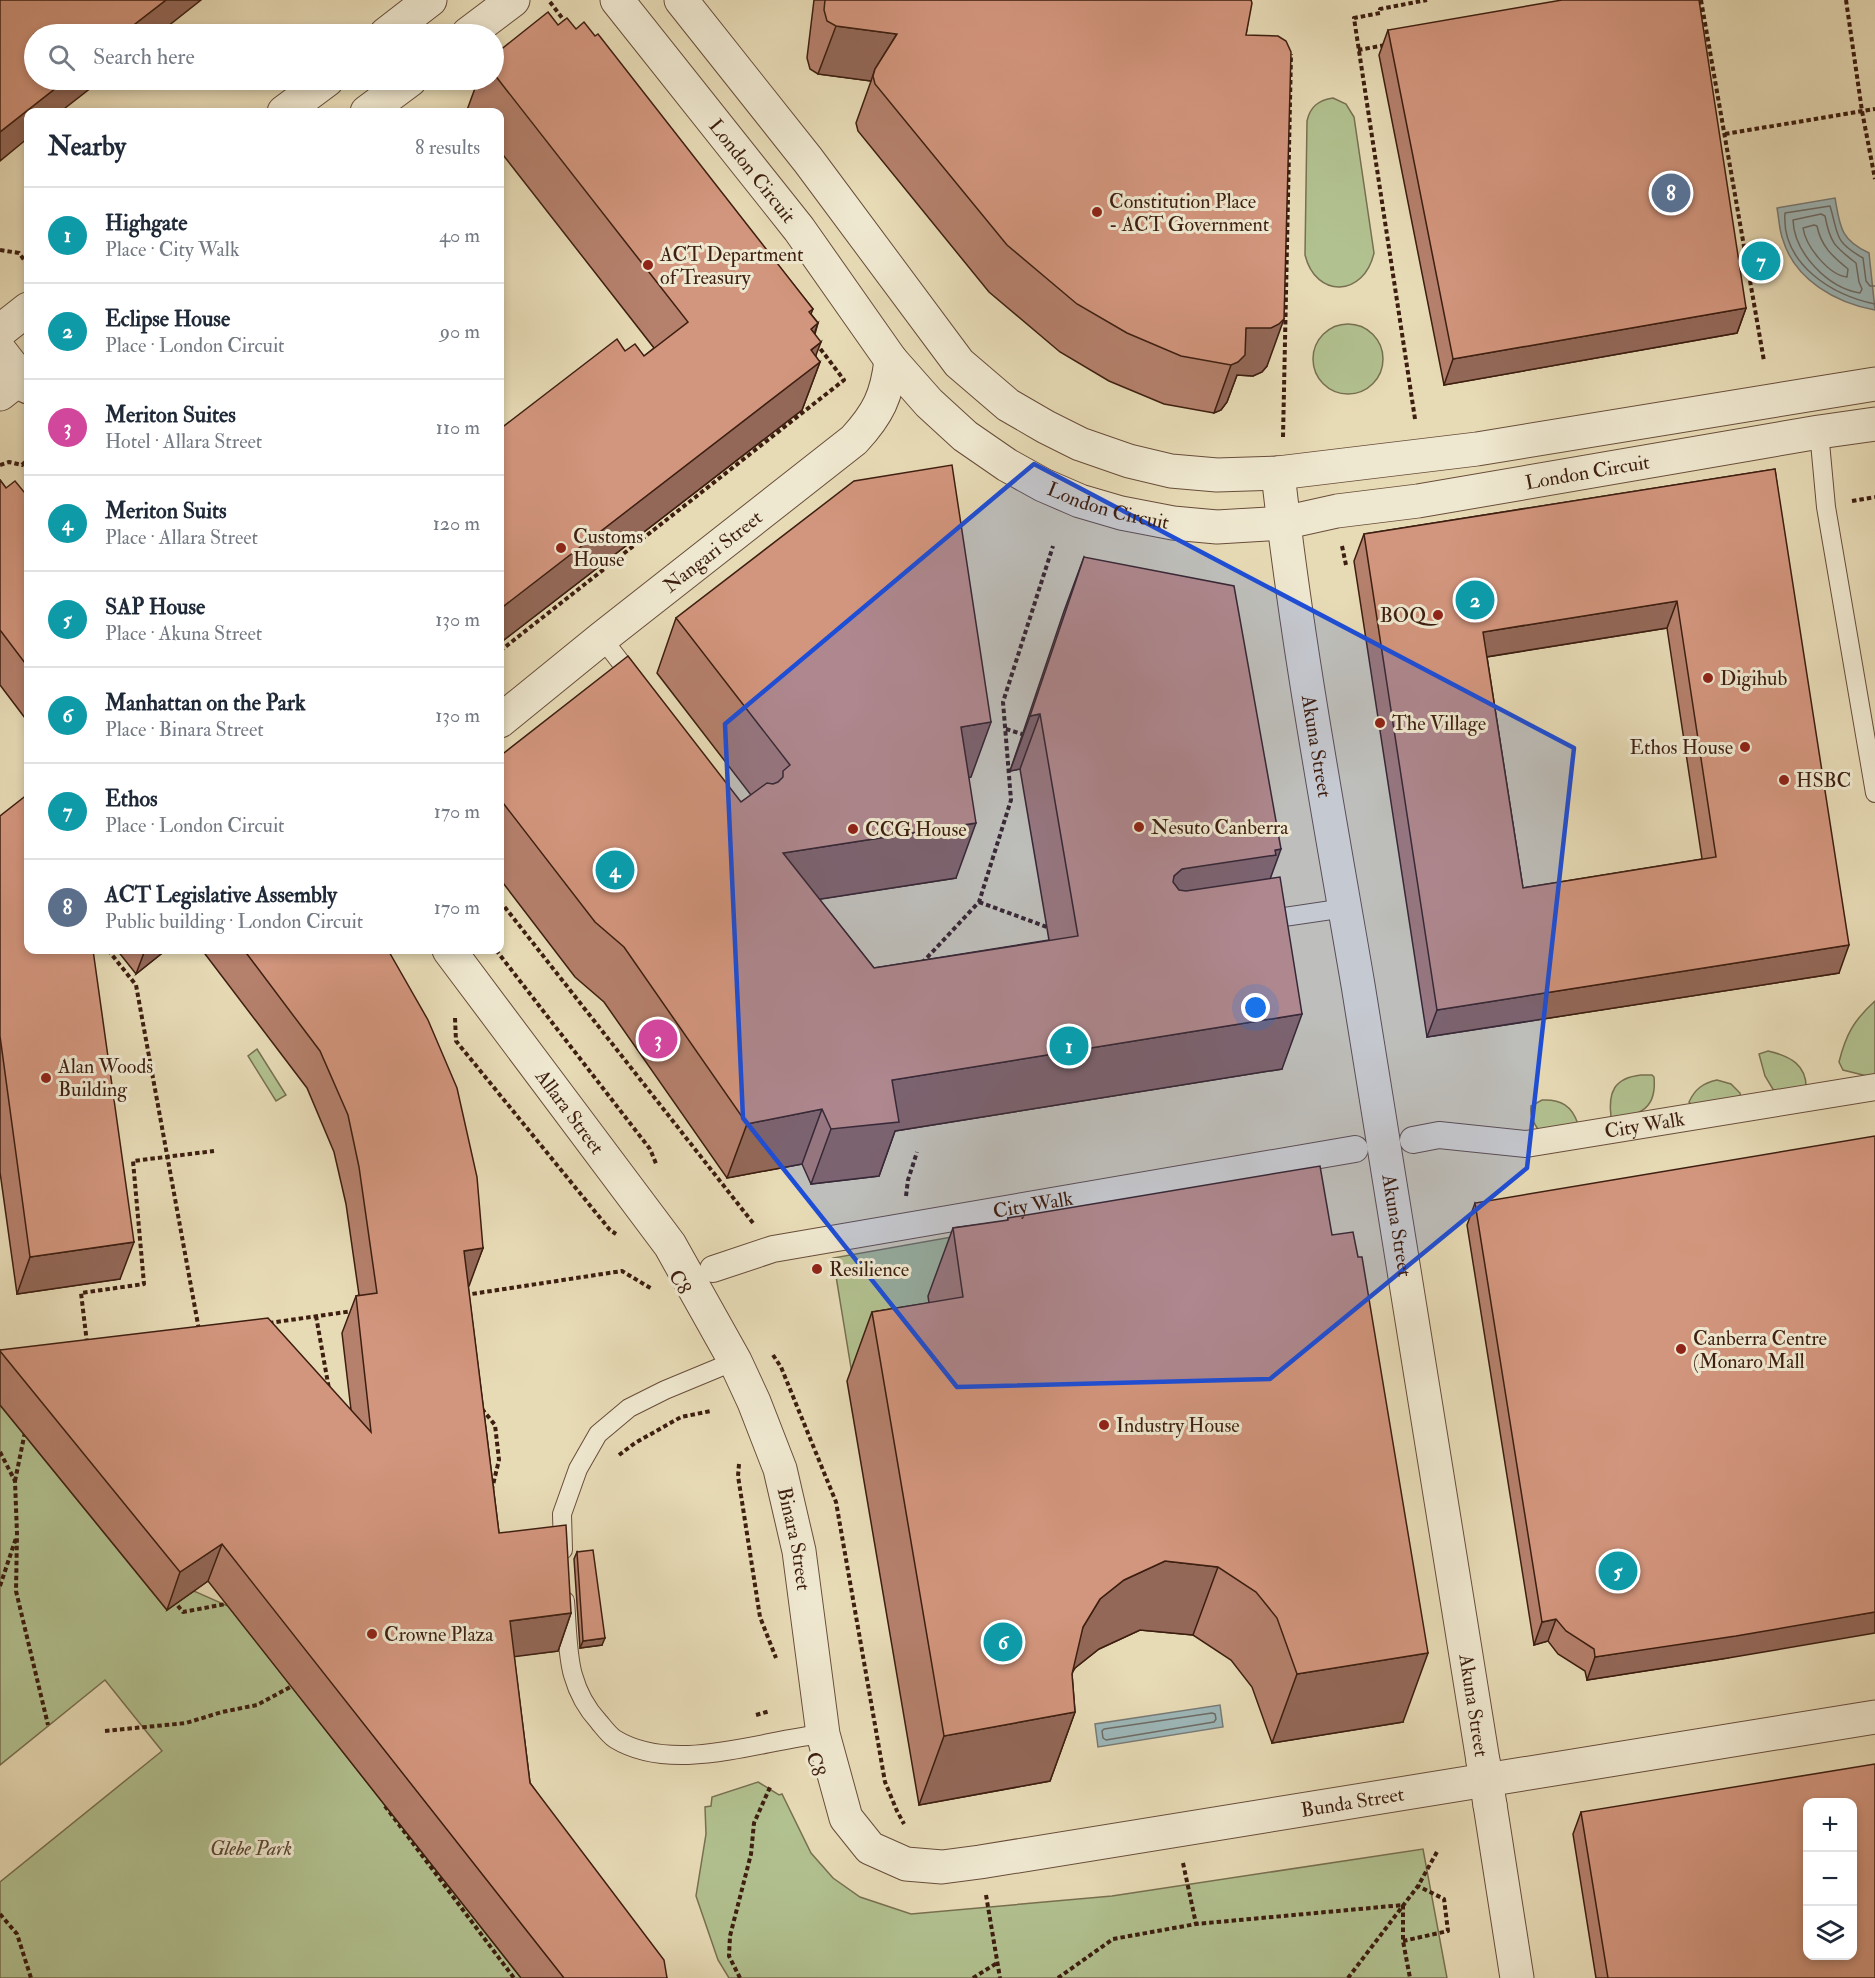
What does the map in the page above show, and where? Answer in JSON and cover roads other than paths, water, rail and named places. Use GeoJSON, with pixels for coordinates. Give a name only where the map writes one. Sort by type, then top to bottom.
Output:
{"type":"FeatureCollection","features":[{"type":"Feature","properties":{"kind":"street"},"geometry":{"type":"LineString","coordinates":[[399,24],[430,0]]}},
{"type":"Feature","properties":{"kind":"street"},"geometry":{"type":"LineString","coordinates":[[481,24],[513,0]]}},
{"type":"Feature","properties":{"kind":"street","name":"London Circuit"},"geometry":{"type":"LineString","coordinates":[[617,0],[799,229],[891,360],[929,403],[965,436],[1007,465],[1043,485],[1080,501],[1121,513],[1173,523],[1217,527],[1283,522],[1337,511],[1418,501],[1875,424]]}},
{"type":"Feature","properties":{"kind":"street","name":"London Circuit"},"geometry":{"type":"LineString","coordinates":[[681,0],[808,160],[959,363],[1008,405],[1046,427],[1080,444],[1129,461],[1171,471],[1217,475],[1278,473],[1477,449],[1869,385]]}},
{"type":"Feature","properties":{"kind":"street"},"geometry":{"type":"LineString","coordinates":[[289,108],[314,90]]}},
{"type":"Feature","properties":{"kind":"street"},"geometry":{"type":"LineString","coordinates":[[372,108],[396,90]]}},
{"type":"Feature","properties":{"kind":"street"},"geometry":{"type":"LineString","coordinates":[[0,331],[24,312]]}},
{"type":"Feature","properties":{"kind":"street"},"geometry":{"type":"LineString","coordinates":[[0,351],[20,383]]}},
{"type":"Feature","properties":{"kind":"street","name":"Nangari Street"},"geometry":{"type":"LineString","coordinates":[[504,719],[602,638],[854,441],[870,423],[880,406],[888,384],[891,360]]}},
{"type":"Feature","properties":{"kind":"street","name":"London Circuit"},"geometry":{"type":"LineString","coordinates":[[1819,432],[1835,411],[1869,385]]}},
{"type":"Feature","properties":{"kind":"street","name":"Akuna Street"},"geometry":{"type":"LineString","coordinates":[[1278,473],[1283,522],[1421,1364],[1517,1978]]}},
{"type":"Feature","properties":{"kind":"street","name":"Allara Street"},"geometry":{"type":"LineString","coordinates":[[453,954],[670,1245],[700,1273]]}},
{"type":"Feature","properties":{"kind":"street","name":"City Walk"},"geometry":{"type":"LineString","coordinates":[[1413,1140],[1439,1135],[1526,1144],[1875,1087]]}},
{"type":"Feature","properties":{"kind":"street","name":"City Walk"},"geometry":{"type":"LineString","coordinates":[[700,1273],[773,1249],[1355,1149]]}},
{"type":"Feature","properties":{"kind":"street","name":"Binara Street"},"geometry":{"type":"LineString","coordinates":[[700,1273],[780,1469],[799,1551],[823,1734],[846,1818]]}},
{"type":"Feature","properties":{"kind":"street","name":"Bunda Street"},"geometry":{"type":"LineString","coordinates":[[846,1818],[870,1848],[906,1864],[942,1867],[1486,1782],[1875,1717]]}},
{"type":"Feature","properties":{"kind":"lane"},"geometry":{"type":"LineString","coordinates":[[1819,432],[1826,507],[1875,793]]}},
{"type":"Feature","properties":{"kind":"lane"},"geometry":{"type":"LineString","coordinates":[[602,638],[642,691]]}},
{"type":"Feature","properties":{"kind":"lane"},"geometry":{"type":"LineString","coordinates":[[1242,923],[1345,908]]}},
{"type":"Feature","properties":{"kind":"lane"},"geometry":{"type":"LineString","coordinates":[[735,1360],[629,1408],[598,1434],[578,1469],[562,1514],[563,1577],[572,1674],[587,1709],[613,1738],[629,1746],[660,1753],[695,1755],[776,1743],[792,1737],[823,1734]]}},
{"type":"Feature","properties":{"kind":"water"},"geometry":{"type":"Polygon","coordinates":[[[1835,198],[1843,231],[1852,243],[1869,253],[1875,310],[1846,302],[1807,278],[1797,267],[1783,240],[1777,208],[1835,198]]]}},
{"type":"Feature","properties":{"kind":"water"},"geometry":{"type":"Polygon","coordinates":[[[1220,1705],[1223,1727],[1098,1747],[1095,1724],[1220,1705]]]}},
{"type":"Feature","properties":{"kind":"place","name":"ACT Legislative Assembly"},"geometry":{"type":"Point","coordinates":[1671,193]}},
{"type":"Feature","properties":{"kind":"place","name":"Constitution Place - ACT Government"},"geometry":{"type":"Point","coordinates":[1097,212]}},
{"type":"Feature","properties":{"kind":"place","name":"Ethos"},"geometry":{"type":"Point","coordinates":[1761,261]}},
{"type":"Feature","properties":{"kind":"place","name":"ACT Department of Treasury"},"geometry":{"type":"Point","coordinates":[648,265]}},
{"type":"Feature","properties":{"kind":"place","name":"Customs House"},"geometry":{"type":"Point","coordinates":[561,548]}},
{"type":"Feature","properties":{"kind":"place","name":"Eclipse House"},"geometry":{"type":"Point","coordinates":[1475,600]}},
{"type":"Feature","properties":{"kind":"place","name":"BOQ"},"geometry":{"type":"Point","coordinates":[1438,615]}},
{"type":"Feature","properties":{"kind":"place","name":"Digihub"},"geometry":{"type":"Point","coordinates":[1708,678]}},
{"type":"Feature","properties":{"kind":"place","name":"The Village"},"geometry":{"type":"Point","coordinates":[1380,723]}},
{"type":"Feature","properties":{"kind":"place","name":"Ethos House"},"geometry":{"type":"Point","coordinates":[1745,747]}},
{"type":"Feature","properties":{"kind":"place","name":"HSBC"},"geometry":{"type":"Point","coordinates":[1784,780]}},
{"type":"Feature","properties":{"kind":"place","name":"Nesuto Canberra"},"geometry":{"type":"Point","coordinates":[1139,827]}},
{"type":"Feature","properties":{"kind":"place","name":"CCG House"},"geometry":{"type":"Point","coordinates":[853,829]}},
{"type":"Feature","properties":{"kind":"place","name":"Meriton Suits"},"geometry":{"type":"Point","coordinates":[615,870]}},
{"type":"Feature","properties":{"kind":"place","name":"Meriton Suites"},"geometry":{"type":"Point","coordinates":[658,1039]}},
{"type":"Feature","properties":{"kind":"place","name":"Highgate"},"geometry":{"type":"Point","coordinates":[1069,1046]}},
{"type":"Feature","properties":{"kind":"place","name":"Alan Woods Building"},"geometry":{"type":"Point","coordinates":[46,1078]}},
{"type":"Feature","properties":{"kind":"place","name":"Resilience"},"geometry":{"type":"Point","coordinates":[817,1269]}},
{"type":"Feature","properties":{"kind":"place","name":"Canberra Centre (Monaro Mall"},"geometry":{"type":"Point","coordinates":[1681,1349]}},
{"type":"Feature","properties":{"kind":"place","name":"Industry House"},"geometry":{"type":"Point","coordinates":[1104,1425]}},
{"type":"Feature","properties":{"kind":"place","name":"SAP House"},"geometry":{"type":"Point","coordinates":[1618,1571]}},
{"type":"Feature","properties":{"kind":"place","name":"Crowne Plaza"},"geometry":{"type":"Point","coordinates":[372,1634]}},
{"type":"Feature","properties":{"kind":"place","name":"Manhattan on the Park"},"geometry":{"type":"Point","coordinates":[1003,1642]}},
{"type":"Feature","properties":{"kind":"park label","name":"Glebe Park"},"geometry":{"type":"Point","coordinates":[251,1848]}}]}
